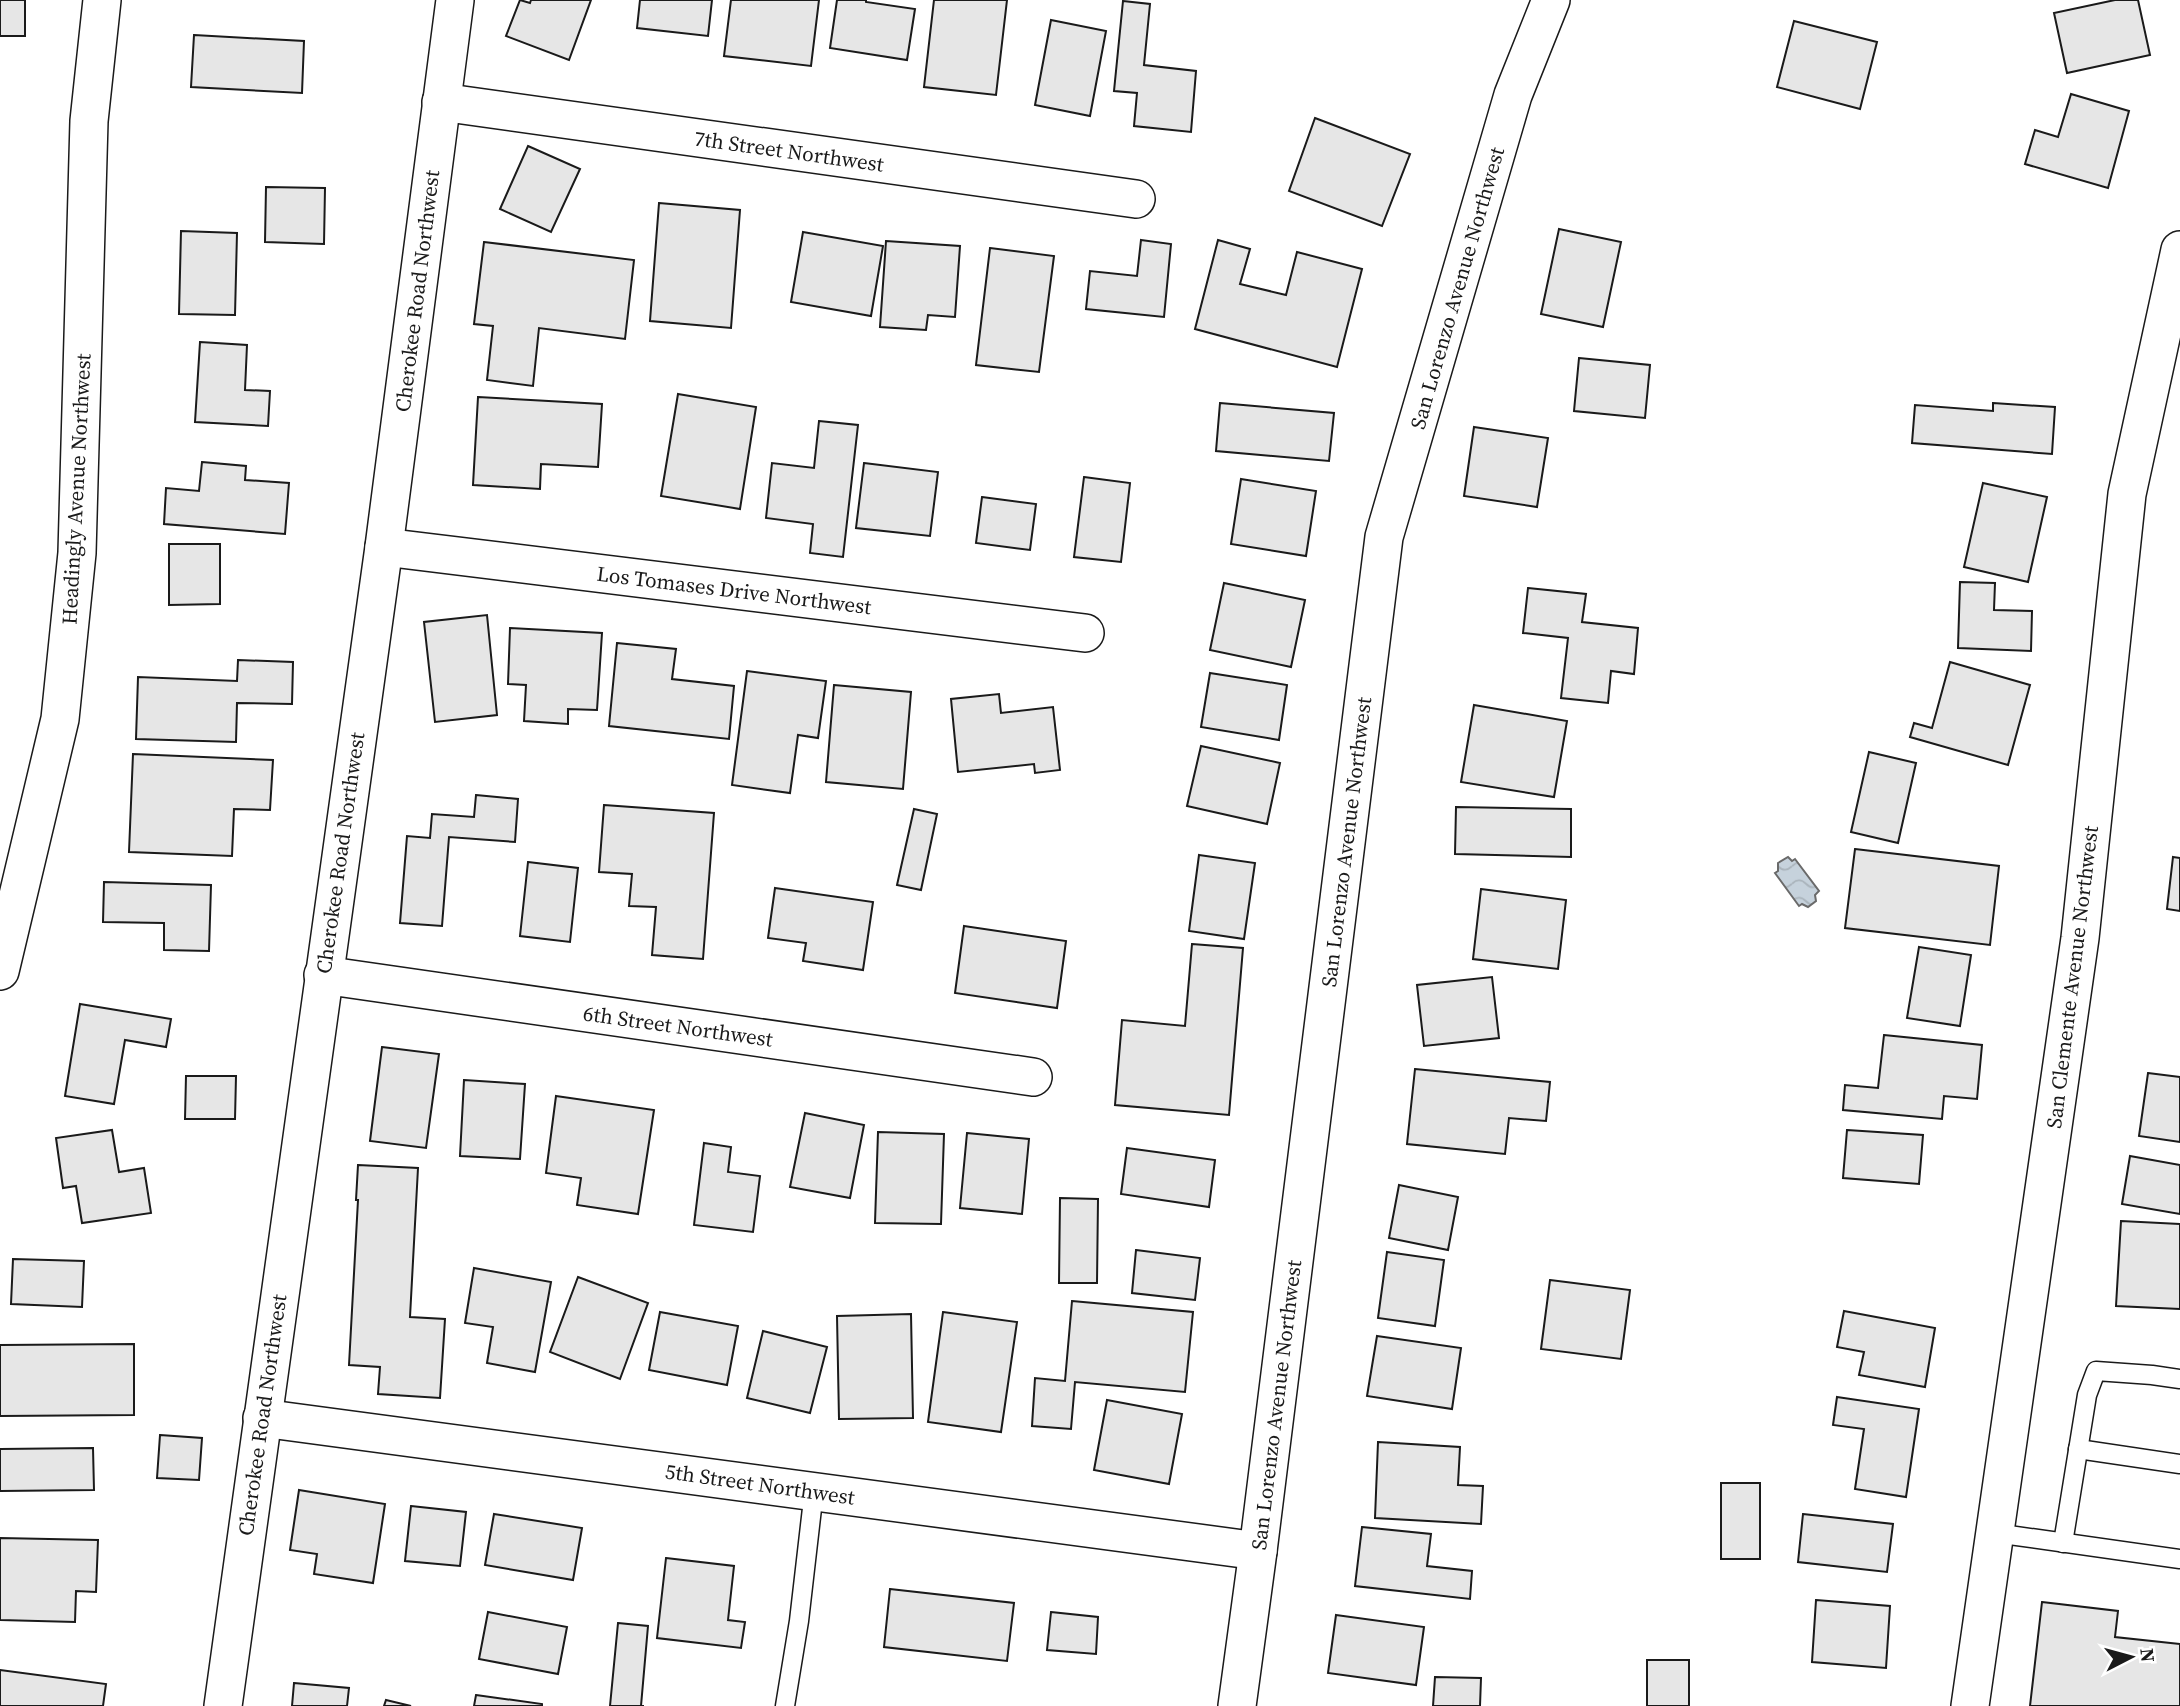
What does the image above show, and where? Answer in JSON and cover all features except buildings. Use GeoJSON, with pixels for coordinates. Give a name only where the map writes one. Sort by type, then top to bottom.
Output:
{"type":"FeatureCollection","features":[{"type":"Feature","properties":{"kind":"street","name":"Headingly Avenue Northwest"},"geometry":{"type":"LineString","coordinates":[[0,971],[60,719],[65,677],[78,553],[89,121],[102,0]]}},
{"type":"Feature","properties":{"kind":"street","name":"Cherokee Road Northwest"},"geometry":{"type":"LineString","coordinates":[[223,1706],[384,547],[455,0]]}},
{"type":"Feature","properties":{"kind":"street","name":"San Lorenzo Avenue Northwest"},"geometry":{"type":"LineString","coordinates":[[1237,1706],[1384,537],[1514,95],[1551,0]]}},
{"type":"Feature","properties":{"kind":"street","name":"7th Street Northwest"},"geometry":{"type":"LineString","coordinates":[[441,102],[1136,199]]}},
{"type":"Feature","properties":{"kind":"street","name":"San Clemente Avenue Northwest"},"geometry":{"type":"LineString","coordinates":[[1970,1706],[2080,938],[2127,494],[2180,250]]}},
{"type":"Feature","properties":{"kind":"street","name":"Los Tomases Drive Northwest"},"geometry":{"type":"LineString","coordinates":[[384,547],[1085,633]]}},
{"type":"Feature","properties":{"kind":"street","name":"6th Street Northwest"},"geometry":{"type":"LineString","coordinates":[[323,975],[1033,1077]]}},
{"type":"Feature","properties":{"kind":"street","name":"5th Street Northwest"},"geometry":{"type":"LineString","coordinates":[[262,1418],[1258,1551]]}},
{"type":"Feature","properties":{"kind":"lane"},"geometry":{"type":"LineString","coordinates":[[2063,1543],[2087,1395],[2096,1371],[2180,1379]]}},
{"type":"Feature","properties":{"kind":"lane"},"geometry":{"type":"LineString","coordinates":[[2078,1449],[2180,1464]]}},
{"type":"Feature","properties":{"kind":"lane"},"geometry":{"type":"LineString","coordinates":[[785,1706],[799,1621],[814,1491]]}},
{"type":"Feature","properties":{"kind":"lane"},"geometry":{"type":"LineString","coordinates":[[1995,1533],[2180,1559]]}},
{"type":"Feature","properties":{"kind":"water"},"geometry":{"type":"Polygon","coordinates":[[[1788,857],[1792,861],[1795,859],[1819,891],[1815,895],[1816,901],[1808,907],[1802,904],[1799,906],[1775,873],[1778,871],[1778,863],[1788,857]]]}}]}
